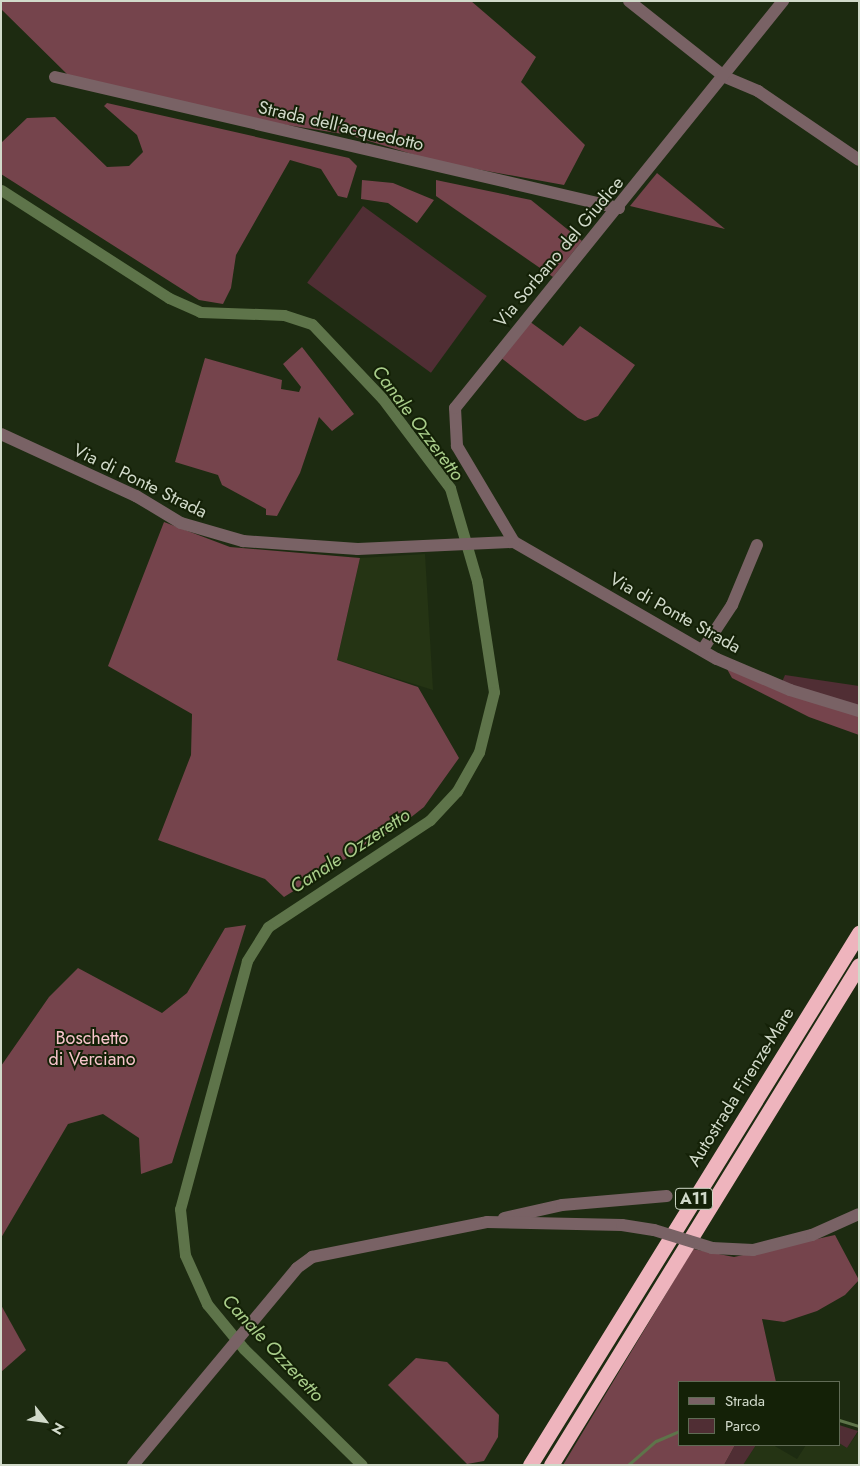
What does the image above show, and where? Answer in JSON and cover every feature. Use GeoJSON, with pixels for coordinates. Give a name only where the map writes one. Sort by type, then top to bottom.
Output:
{"type":"FeatureCollection","features":[{"type":"Feature","properties":{"kind":"highway","name":"Autostrada Firenze-Mare"},"geometry":{"type":"LineString","coordinates":[[530,1465],[859,933]]}},
{"type":"Feature","properties":{"kind":"highway","name":"Autostrada Firenze-Mare"},"geometry":{"type":"LineString","coordinates":[[552,1465],[859,965]]}},
{"type":"Feature","properties":{"kind":"street"},"geometry":{"type":"LineString","coordinates":[[629,1],[725,78],[758,91],[859,160]]}},
{"type":"Feature","properties":{"kind":"street","name":"Via Sorbano del Giudice"},"geometry":{"type":"LineString","coordinates":[[514,542],[457,446],[455,408],[725,78],[783,1]]}},
{"type":"Feature","properties":{"kind":"street","name":"Strada dell'acquedotto"},"geometry":{"type":"LineString","coordinates":[[55,77],[619,208]]}},
{"type":"Feature","properties":{"kind":"street","name":"Via di Ponte Strada"},"geometry":{"type":"LineString","coordinates":[[1,434],[211,534],[243,541],[358,549],[479,542],[514,542],[703,649],[790,690],[859,711]]}},
{"type":"Feature","properties":{"kind":"street"},"geometry":{"type":"LineString","coordinates":[[703,649],[732,604],[757,545]]}},
{"type":"Feature","properties":{"kind":"street"},"geometry":{"type":"LineString","coordinates":[[133,1465],[297,1268],[312,1257],[562,1205],[667,1196]]}},
{"type":"Feature","properties":{"kind":"street"},"geometry":{"type":"LineString","coordinates":[[487,1222],[622,1224],[654,1230],[712,1248],[753,1250],[812,1235],[859,1214]]}},
{"type":"Feature","properties":{"kind":"shaded area"},"geometry":{"type":"Polygon","coordinates":[[[425,554],[433,690],[337,660],[360,558],[425,554]]]}},
{"type":"Feature","properties":{"kind":"shaded area"},"geometry":{"type":"Polygon","coordinates":[[[859,1431],[859,1465],[743,1465],[755,1446],[775,1446],[797,1459],[805,1446],[840,1446],[840,1444],[847,1448],[859,1431]]]}},
{"type":"Feature","properties":{"kind":"green space"},"geometry":{"type":"Polygon","coordinates":[[[1,1],[471,1],[536,57],[521,82],[585,145],[564,185],[438,162],[349,135],[256,120],[71,78],[1,9],[1,1]]]}},
{"type":"Feature","properties":{"kind":"green space"},"geometry":{"type":"Polygon","coordinates":[[[107,103],[349,158],[357,166],[347,198],[338,196],[321,169],[290,160],[236,255],[231,288],[223,304],[199,300],[1,174],[1,143],[27,118],[55,117],[107,167],[129,166],[143,152],[137,135],[104,106],[107,103]]]}},
{"type":"Feature","properties":{"kind":"green space"},"geometry":{"type":"Polygon","coordinates":[[[657,173],[725,229],[630,206],[657,173]]]}},
{"type":"Feature","properties":{"kind":"green space"},"geometry":{"type":"Polygon","coordinates":[[[362,180],[393,183],[434,200],[417,223],[388,203],[361,199],[362,180]]]}},
{"type":"Feature","properties":{"kind":"green space"},"geometry":{"type":"Polygon","coordinates":[[[436,180],[531,200],[582,241],[553,277],[436,196],[436,180]]]}},
{"type":"Feature","properties":{"kind":"green space"},"geometry":{"type":"Polygon","coordinates":[[[363,206],[487,296],[431,373],[307,283],[363,206]]]}},
{"type":"Feature","properties":{"kind":"green space"},"geometry":{"type":"Polygon","coordinates":[[[529,321],[563,346],[580,326],[635,365],[598,416],[585,421],[578,418],[500,357],[529,321]]]}},
{"type":"Feature","properties":{"kind":"green space"},"geometry":{"type":"Polygon","coordinates":[[[302,347],[354,414],[332,431],[319,417],[300,473],[277,516],[266,515],[266,509],[222,485],[218,475],[175,462],[205,358],[282,380],[281,389],[299,392],[301,387],[283,364],[302,347]]]}},
{"type":"Feature","properties":{"kind":"green space"},"geometry":{"type":"Polygon","coordinates":[[[164,522],[230,547],[360,558],[337,660],[418,687],[459,758],[424,807],[405,822],[284,897],[265,879],[158,840],[191,755],[192,714],[108,666],[164,522]]]}},
{"type":"Feature","properties":{"kind":"green space"},"geometry":{"type":"Polygon","coordinates":[[[727,669],[859,712],[859,735],[809,717],[732,678],[727,669]]]}},
{"type":"Feature","properties":{"kind":"green space"},"geometry":{"type":"Polygon","coordinates":[[[785,675],[859,686],[859,706],[782,682],[785,675]]]}},
{"type":"Feature","properties":{"kind":"green space","name":"Boschetto di Verciano"},"geometry":{"type":"Polygon","coordinates":[[[246,925],[172,1163],[141,1174],[139,1138],[103,1114],[68,1124],[1,1238],[1,1066],[49,997],[78,968],[162,1013],[187,993],[225,928],[246,925]]]}},
{"type":"Feature","properties":{"kind":"green space"},"geometry":{"type":"Polygon","coordinates":[[[835,1235],[859,1280],[845,1295],[817,1311],[784,1322],[762,1319],[776,1381],[678,1381],[678,1446],[734,1446],[724,1465],[563,1465],[693,1249],[734,1257],[835,1235]]]}},
{"type":"Feature","properties":{"kind":"green space"},"geometry":{"type":"Polygon","coordinates":[[[1,1305],[26,1350],[1,1372],[1,1305]]]}},
{"type":"Feature","properties":{"kind":"green space"},"geometry":{"type":"Polygon","coordinates":[[[416,1358],[447,1362],[499,1415],[498,1437],[484,1461],[467,1464],[388,1385],[416,1358]]]}},
{"type":"Feature","properties":{"kind":"green space"},"geometry":{"type":"Polygon","coordinates":[[[840,1425],[858,1431],[847,1448],[840,1444],[840,1425]]]}},
{"type":"Feature","properties":{"kind":"green space"},"geometry":{"type":"Polygon","coordinates":[[[734,1446],[755,1446],[743,1465],[724,1465],[734,1446]]]}},
{"type":"Feature","properties":{"kind":"waterway","name":"Canale Ozzeretto"},"geometry":{"type":"LineString","coordinates":[[1,190],[169,298],[200,312],[284,315],[312,324],[382,398],[450,488],[477,581],[494,692],[479,752],[457,791],[430,820],[268,927],[247,961],[180,1209],[185,1255],[207,1304],[244,1349],[362,1465]]}},
{"type":"Feature","properties":{"kind":"waterway"},"geometry":{"type":"LineString","coordinates":[[840,1420],[859,1426]]}},
{"type":"Feature","properties":{"kind":"waterway"},"geometry":{"type":"LineString","coordinates":[[628,1465],[656,1441],[678,1431]]}}]}
